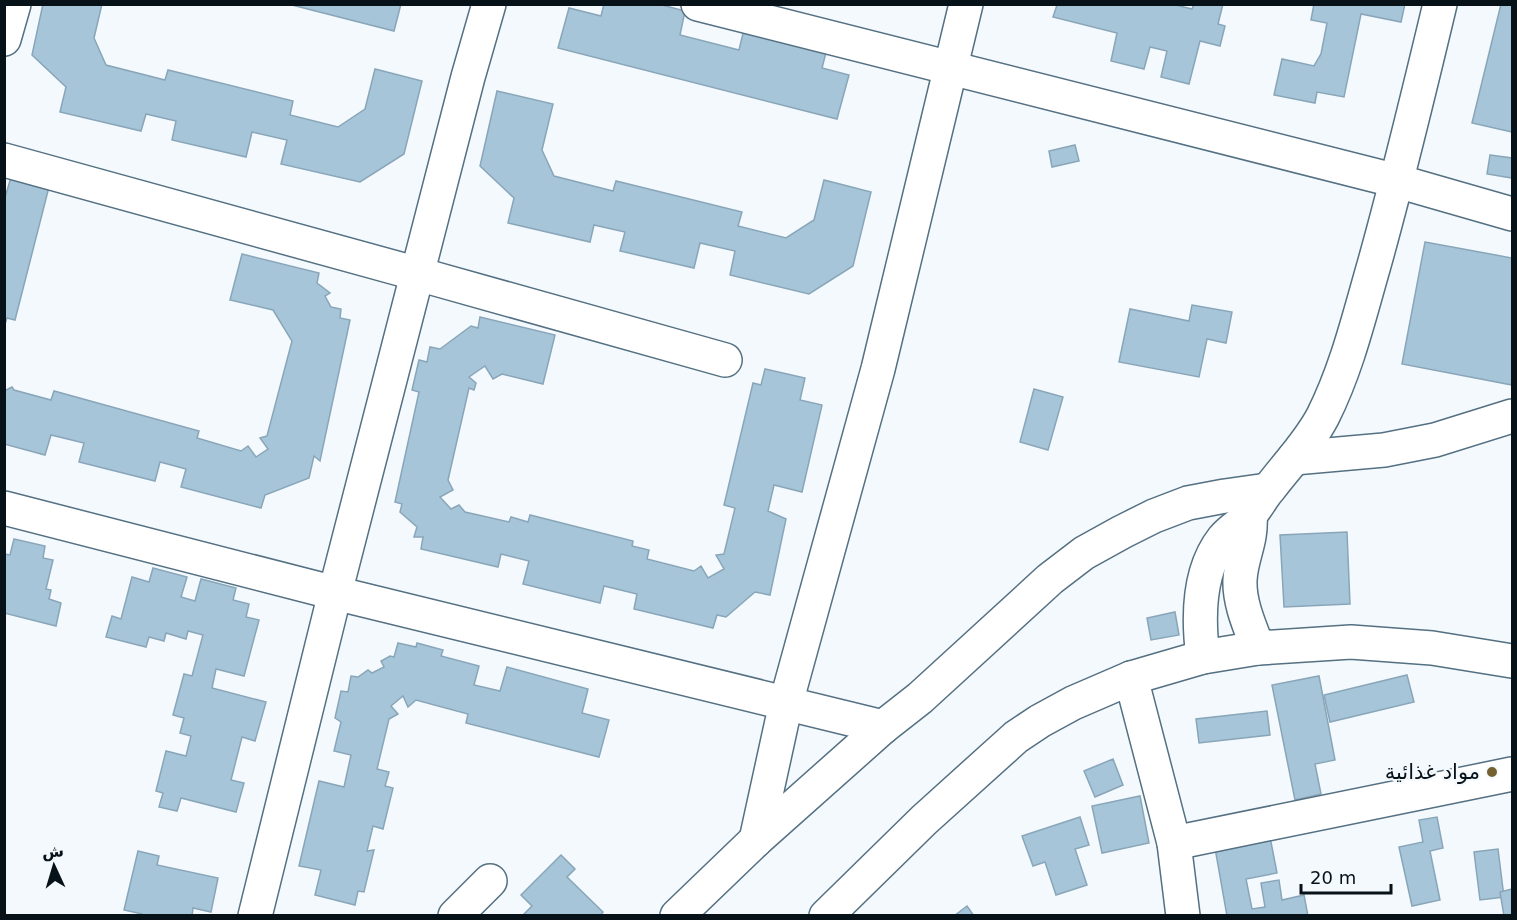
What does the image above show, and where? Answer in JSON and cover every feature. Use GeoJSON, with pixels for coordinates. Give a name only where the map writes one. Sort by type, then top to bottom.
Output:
{"type":"FeatureCollection","features":[{"type":"Feature","properties":{"kind":"street"},"geometry":{"type":"LineString","coordinates":[[4,39],[14,4]]}},
{"type":"Feature","properties":{"kind":"street"},"geometry":{"type":"LineString","coordinates":[[255,915],[335,593],[468,76],[489,4]]}},
{"type":"Feature","properties":{"kind":"street"},"geometry":{"type":"LineString","coordinates":[[698,4],[1397,181],[1512,214]]}},
{"type":"Feature","properties":{"kind":"street"},"geometry":{"type":"LineString","coordinates":[[756,840],[786,703],[878,369],[966,4]]}},
{"type":"Feature","properties":{"kind":"street"},"geometry":{"type":"LineString","coordinates":[[1203,657],[1200,635],[1202,591],[1214,554],[1223,539],[1258,503],[1294,458],[1322,417],[1348,358],[1397,181],[1440,4]]}},
{"type":"Feature","properties":{"kind":"street"},"geometry":{"type":"LineString","coordinates":[[4,160],[725,360]]}},
{"type":"Feature","properties":{"kind":"street"},"geometry":{"type":"LineString","coordinates":[[1294,458],[1384,450],[1434,440],[1512,416]]}},
{"type":"Feature","properties":{"kind":"street"},"geometry":{"type":"LineString","coordinates":[[677,915],[756,840],[883,727],[920,698],[1050,579],[1084,553],[1154,516],[1188,503],[1225,496],[1258,503]]}},
{"type":"Feature","properties":{"kind":"street"},"geometry":{"type":"LineString","coordinates":[[1258,503],[1239,581],[1245,613],[1258,648]]}},
{"type":"Feature","properties":{"kind":"street"},"geometry":{"type":"LineString","coordinates":[[4,508],[335,593],[883,727]]}},
{"type":"Feature","properties":{"kind":"street"},"geometry":{"type":"LineString","coordinates":[[826,915],[924,820],[1016,737],[1073,703],[1131,678],[1203,657],[1258,648],[1352,642],[1432,648],[1512,661]]}},
{"type":"Feature","properties":{"kind":"street"},"geometry":{"type":"LineString","coordinates":[[1131,678],[1174,843],[1183,915]]}},
{"type":"Feature","properties":{"kind":"street"},"geometry":{"type":"LineString","coordinates":[[1174,843],[1512,774]]}},
{"type":"Feature","properties":{"kind":"street"},"geometry":{"type":"LineString","coordinates":[[455,915],[489,881]]}},
{"type":"Feature","properties":{"kind":"building"},"geometry":{"type":"Polygon","coordinates":[[[43,4],[102,4],[94,38],[106,65],[165,80],[168,70],[293,101],[290,115],[338,127],[365,109],[375,69],[422,81],[404,154],[360,182],[281,164],[287,140],[252,132],[246,157],[172,140],[176,121],[146,114],[141,131],[60,112],[66,87],[32,55],[43,4]]]}},
{"type":"Feature","properties":{"kind":"building"},"geometry":{"type":"Polygon","coordinates":[[[288,4],[401,4],[394,31],[288,4]]]}},
{"type":"Feature","properties":{"kind":"building"},"geometry":{"type":"Polygon","coordinates":[[[604,4],[658,4],[685,11],[680,35],[739,50],[745,25],[828,45],[822,68],[849,75],[837,119],[558,48],[569,8],[601,16],[604,4]]]}},
{"type":"Feature","properties":{"kind":"building"},"geometry":{"type":"Polygon","coordinates":[[[1055,4],[1172,4],[1192,9],[1194,4],[1223,4],[1218,24],[1225,26],[1220,46],[1200,41],[1189,84],[1161,77],[1167,51],[1150,47],[1144,69],[1111,61],[1117,33],[1053,17],[1057,5],[1055,4]]]}},
{"type":"Feature","properties":{"kind":"building"},"geometry":{"type":"Polygon","coordinates":[[[1314,4],[1405,4],[1401,22],[1361,14],[1344,97],[1317,92],[1315,103],[1274,95],[1282,59],[1314,66],[1321,54],[1327,23],[1311,20],[1314,4]]]}},
{"type":"Feature","properties":{"kind":"building"},"geometry":{"type":"Polygon","coordinates":[[[1501,4],[1512,4],[1512,132],[1472,123],[1501,4]]]}},
{"type":"Feature","properties":{"kind":"building"},"geometry":{"type":"Polygon","coordinates":[[[497,91],[553,104],[542,150],[554,176],[613,191],[616,181],[742,212],[738,226],[786,238],[814,220],[824,180],[871,192],[853,266],[809,294],[730,275],[735,251],[700,243],[694,268],[620,251],[625,232],[594,225],[590,242],[508,223],[514,198],[480,166],[497,91]]]}},
{"type":"Feature","properties":{"kind":"building"},"geometry":{"type":"Polygon","coordinates":[[[1075,145],[1079,161],[1052,167],[1049,151],[1075,145]]]}},
{"type":"Feature","properties":{"kind":"building"},"geometry":{"type":"Polygon","coordinates":[[[1490,155],[1512,158],[1512,178],[1487,174],[1490,155]]]}},
{"type":"Feature","properties":{"kind":"building"},"geometry":{"type":"Polygon","coordinates":[[[11,177],[49,187],[15,320],[7,318],[4,327],[4,201],[11,177]]]}},
{"type":"Feature","properties":{"kind":"building"},"geometry":{"type":"Polygon","coordinates":[[[1425,242],[1512,258],[1512,385],[1402,364],[1425,242]]]}},
{"type":"Feature","properties":{"kind":"building"},"geometry":{"type":"Polygon","coordinates":[[[242,254],[319,273],[317,283],[330,293],[325,296],[331,307],[341,309],[340,318],[350,320],[320,461],[314,456],[309,478],[265,495],[261,508],[181,487],[186,469],[160,462],[155,481],[79,462],[84,443],[51,435],[45,455],[4,444],[4,391],[12,387],[14,390],[51,400],[54,391],[199,431],[197,438],[241,451],[248,446],[256,457],[268,449],[260,438],[267,436],[292,341],[273,310],[230,300],[242,254]]]}},
{"type":"Feature","properties":{"kind":"building"},"geometry":{"type":"Polygon","coordinates":[[[1192,305],[1232,312],[1226,343],[1207,339],[1199,377],[1119,362],[1130,309],[1189,321],[1192,305]]]}},
{"type":"Feature","properties":{"kind":"building"},"geometry":{"type":"Polygon","coordinates":[[[480,317],[555,335],[543,384],[502,374],[493,379],[485,366],[469,377],[476,383],[474,390],[469,388],[448,480],[453,490],[440,497],[451,509],[459,505],[465,512],[509,522],[511,517],[528,522],[530,515],[633,541],[632,546],[649,550],[647,559],[694,571],[701,566],[708,578],[724,569],[716,555],[724,554],[735,508],[724,505],[753,383],[761,385],[765,369],[805,378],[800,400],[822,405],[802,492],[774,485],[768,511],[786,519],[770,595],[755,592],[726,617],[717,615],[713,628],[634,609],[637,594],[604,586],[600,603],[523,584],[529,561],[501,554],[498,567],[421,549],[423,537],[414,537],[417,527],[400,512],[402,504],[395,502],[419,392],[412,390],[419,360],[427,362],[430,347],[440,349],[471,326],[478,328],[480,317]]]}},
{"type":"Feature","properties":{"kind":"building"},"geometry":{"type":"Polygon","coordinates":[[[1034,389],[1063,397],[1048,450],[1020,442],[1034,389]]]}},
{"type":"Feature","properties":{"kind":"building"},"geometry":{"type":"Polygon","coordinates":[[[1347,532],[1350,604],[1284,607],[1280,535],[1347,532]]]}},
{"type":"Feature","properties":{"kind":"building"},"geometry":{"type":"Polygon","coordinates":[[[14,539],[45,546],[43,558],[53,560],[46,589],[51,590],[49,599],[61,603],[56,626],[4,613],[4,554],[10,555],[14,539]]]}},
{"type":"Feature","properties":{"kind":"building"},"geometry":{"type":"Polygon","coordinates":[[[153,568],[187,577],[181,597],[195,601],[201,579],[236,588],[233,600],[249,604],[246,617],[259,620],[244,676],[216,669],[212,688],[266,702],[255,741],[242,737],[231,780],[244,783],[236,812],[181,798],[177,811],[159,807],[163,793],[156,791],[166,751],[186,756],[191,736],[180,733],[184,718],[173,715],[184,674],[192,676],[203,635],[188,631],[186,639],[166,633],[164,641],[149,637],[146,647],[106,637],[112,616],[121,619],[132,577],[149,582],[153,568]]]}},
{"type":"Feature","properties":{"kind":"building"},"geometry":{"type":"Polygon","coordinates":[[[1175,612],[1179,635],[1151,640],[1147,618],[1175,612]]]}},
{"type":"Feature","properties":{"kind":"building"},"geometry":{"type":"Polygon","coordinates":[[[398,643],[416,647],[417,643],[443,650],[441,656],[479,666],[474,685],[500,691],[507,667],[588,689],[582,713],[609,720],[599,757],[466,723],[468,714],[416,700],[408,707],[403,696],[391,706],[398,714],[389,719],[377,769],[389,772],[385,786],[393,788],[383,829],[373,826],[367,851],[374,850],[364,892],[358,891],[355,905],[315,895],[321,870],[299,866],[319,781],[344,787],[351,755],[334,751],[341,722],[335,718],[341,691],[348,692],[351,676],[358,677],[368,670],[372,673],[384,667],[381,661],[390,656],[394,657],[398,643]]]}},
{"type":"Feature","properties":{"kind":"building"},"geometry":{"type":"Polygon","coordinates":[[[1407,675],[1414,702],[1330,722],[1324,695],[1407,675]]]}},
{"type":"Feature","properties":{"kind":"building"},"geometry":{"type":"Polygon","coordinates":[[[1319,676],[1335,760],[1315,764],[1321,794],[1295,800],[1272,685],[1319,676]]]}},
{"type":"Feature","properties":{"kind":"building"},"geometry":{"type":"Polygon","coordinates":[[[1267,711],[1270,735],[1199,743],[1196,719],[1267,711]]]}},
{"type":"Feature","properties":{"kind":"building"},"geometry":{"type":"Polygon","coordinates":[[[1113,759],[1123,785],[1095,797],[1084,771],[1113,759]]]}},
{"type":"Feature","properties":{"kind":"building"},"geometry":{"type":"Polygon","coordinates":[[[1140,796],[1149,843],[1102,853],[1092,806],[1140,796]]]}},
{"type":"Feature","properties":{"kind":"building"},"geometry":{"type":"Polygon","coordinates":[[[1080,817],[1089,845],[1075,849],[1087,885],[1056,895],[1045,862],[1033,866],[1022,836],[1080,817]]]}},
{"type":"Feature","properties":{"kind":"building"},"geometry":{"type":"Polygon","coordinates":[[[1437,817],[1443,848],[1430,851],[1440,900],[1412,906],[1399,847],[1423,842],[1419,820],[1437,817]]]}},
{"type":"Feature","properties":{"kind":"building"},"geometry":{"type":"Polygon","coordinates":[[[1270,837],[1277,873],[1246,879],[1252,909],[1265,907],[1261,883],[1279,880],[1282,900],[1304,895],[1308,916],[1227,916],[1215,848],[1270,837]]]}},
{"type":"Feature","properties":{"kind":"building"},"geometry":{"type":"Polygon","coordinates":[[[1498,849],[1504,897],[1480,900],[1474,852],[1498,849]]]}},
{"type":"Feature","properties":{"kind":"building"},"geometry":{"type":"Polygon","coordinates":[[[138,851],[159,856],[157,865],[218,878],[211,912],[193,908],[192,916],[141,916],[142,914],[124,910],[138,851]]]}},
{"type":"Feature","properties":{"kind":"building"},"geometry":{"type":"Polygon","coordinates":[[[561,855],[575,869],[567,877],[603,912],[600,916],[522,916],[532,906],[521,895],[561,855]]]}},
{"type":"Feature","properties":{"kind":"building"},"geometry":{"type":"Polygon","coordinates":[[[1512,889],[1512,916],[1504,916],[1500,892],[1512,889]]]}},
{"type":"Feature","properties":{"kind":"building"},"geometry":{"type":"Polygon","coordinates":[[[967,906],[974,916],[954,916],[967,906]]]}},
{"type":"Feature","properties":{"kind":"place","name":"مواد غذائية"},"geometry":{"type":"Point","coordinates":[1492,772]}}]}
